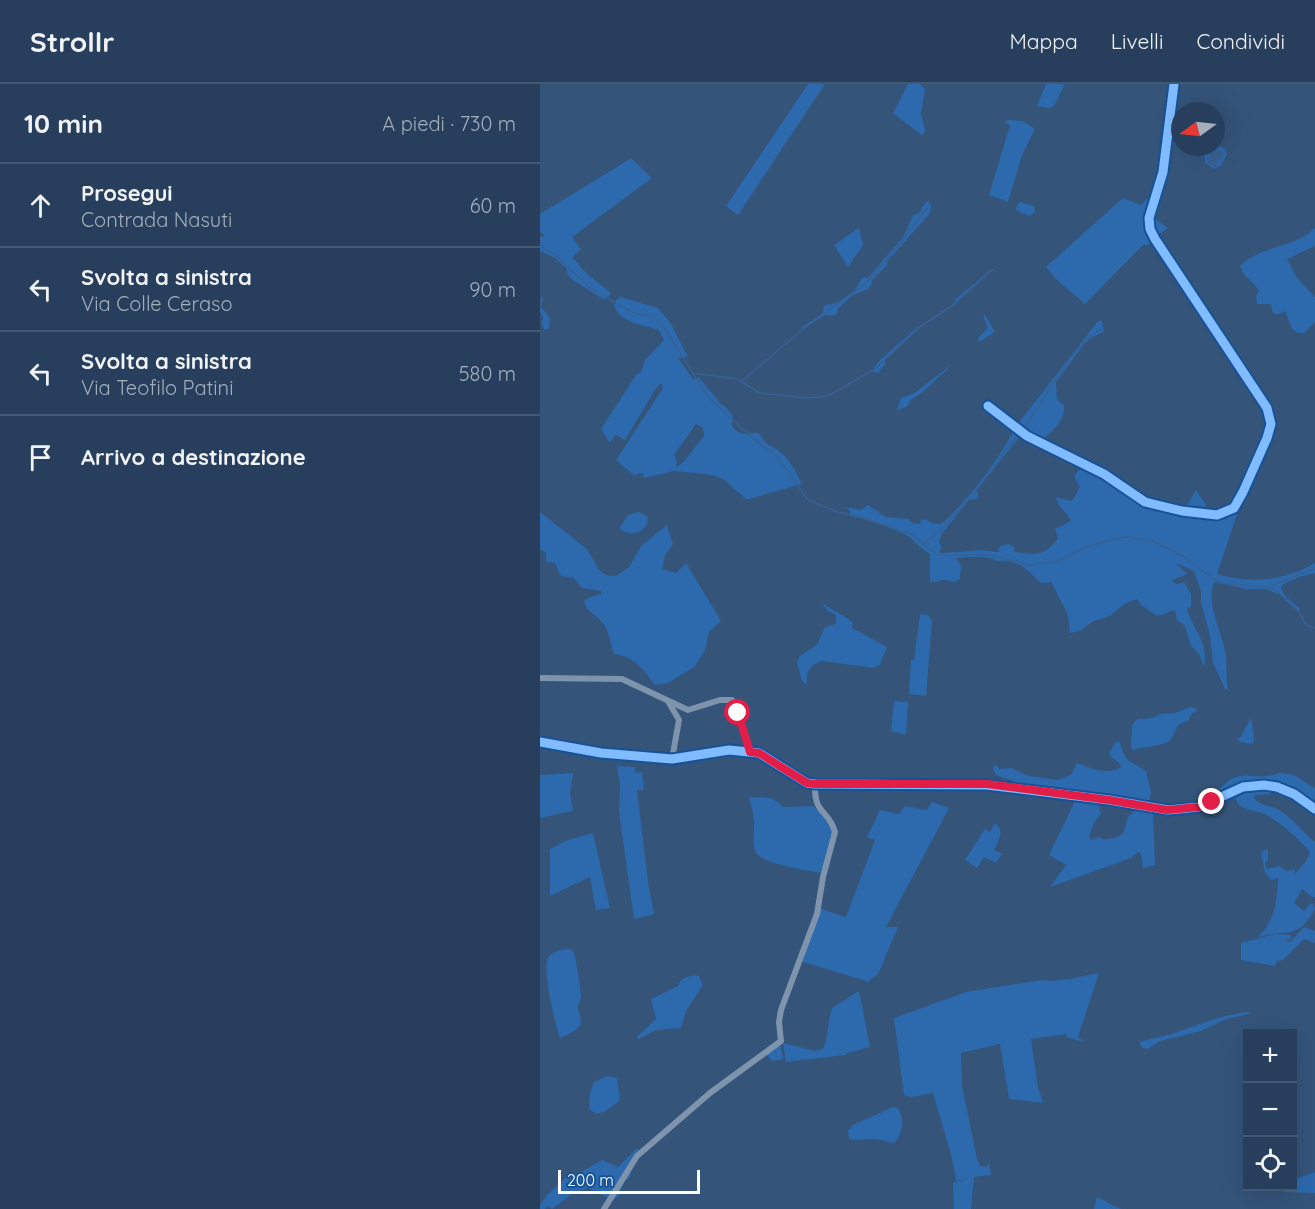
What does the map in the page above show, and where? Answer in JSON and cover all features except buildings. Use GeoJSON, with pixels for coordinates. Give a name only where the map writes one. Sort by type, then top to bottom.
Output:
{"type":"FeatureCollection","features":[{"type":"Feature","properties":{"kind":"street"},"geometry":{"type":"LineString","coordinates":[[988,406],[1027,436],[1104,474],[1145,502],[1182,511],[1217,515],[1229,511],[1238,502],[1267,438],[1271,424],[1267,408],[1155,239],[1149,225],[1163,172],[1174,84]]}},
{"type":"Feature","properties":{"kind":"street"},"geometry":{"type":"LineString","coordinates":[[540,678],[622,679],[688,710],[720,700],[732,700],[738,707],[750,752]]}},
{"type":"Feature","properties":{"kind":"street"},"geometry":{"type":"LineString","coordinates":[[668,701],[679,720],[672,759]]}},
{"type":"Feature","properties":{"kind":"street"},"geometry":{"type":"LineString","coordinates":[[540,742],[601,753],[672,759],[729,750],[750,752],[759,753],[811,784],[987,784],[1167,810],[1199,807],[1244,787],[1264,785],[1277,787],[1294,794],[1315,809]]}},
{"type":"Feature","properties":{"kind":"street"},"geometry":{"type":"LineString","coordinates":[[604,1209],[637,1156],[710,1093],[781,1041],[779,1022],[781,1010],[817,914],[823,877],[835,832],[833,825],[817,806],[811,784]]}},
{"type":"Feature","properties":{"kind":"shaded area"},"geometry":{"type":"Polygon","coordinates":[[[808,84],[825,84],[738,215],[726,206],[808,84]]]}},
{"type":"Feature","properties":{"kind":"shaded area"},"geometry":{"type":"Polygon","coordinates":[[[908,84],[920,84],[925,89],[921,114],[925,130],[923,136],[893,113],[908,84]]]}},
{"type":"Feature","properties":{"kind":"shaded area"},"geometry":{"type":"Polygon","coordinates":[[[1046,84],[1065,84],[1054,106],[1049,108],[1037,106],[1046,84]]]}},
{"type":"Feature","properties":{"kind":"shaded area"},"geometry":{"type":"Polygon","coordinates":[[[1023,121],[1035,129],[1022,155],[1008,202],[989,195],[1010,125],[1004,122],[1023,121]]]}},
{"type":"Feature","properties":{"kind":"shaded area"},"geometry":{"type":"Polygon","coordinates":[[[1225,150],[1227,154],[1221,165],[1214,169],[1205,163],[1204,156],[1225,156],[1225,150]]]}},
{"type":"Feature","properties":{"kind":"shaded area"},"geometry":{"type":"Polygon","coordinates":[[[1209,156],[1223,156],[1215,167],[1206,162],[1209,156]]]}},
{"type":"Feature","properties":{"kind":"shaded area"},"geometry":{"type":"Polygon","coordinates":[[[630,159],[652,178],[572,237],[581,250],[572,257],[587,274],[610,292],[609,297],[603,299],[573,280],[566,268],[555,258],[540,251],[540,237],[545,237],[540,231],[540,214],[630,159]]]}},
{"type":"Feature","properties":{"kind":"shaded area"},"geometry":{"type":"Polygon","coordinates":[[[1158,187],[1147,218],[1152,240],[1149,245],[1143,245],[1085,304],[1056,279],[1046,267],[1123,198],[1141,205],[1158,187]]]}},
{"type":"Feature","properties":{"kind":"shaded area"},"geometry":{"type":"Polygon","coordinates":[[[928,201],[931,206],[930,213],[892,256],[887,258],[887,265],[872,280],[868,289],[853,295],[839,307],[836,315],[825,315],[805,328],[801,328],[823,313],[824,306],[839,302],[855,290],[862,278],[869,277],[904,236],[913,216],[920,212],[928,201]]]}},
{"type":"Feature","properties":{"kind":"shaded area"},"geometry":{"type":"Polygon","coordinates":[[[1020,202],[1034,206],[1035,212],[1029,216],[1016,210],[1020,202]]]}},
{"type":"Feature","properties":{"kind":"shaded area"},"geometry":{"type":"Polygon","coordinates":[[[1151,216],[1168,228],[1155,237],[1151,216]]]}},
{"type":"Feature","properties":{"kind":"shaded area"},"geometry":{"type":"Polygon","coordinates":[[[859,228],[863,245],[848,267],[834,245],[859,228]]]}},
{"type":"Feature","properties":{"kind":"shaded area"},"geometry":{"type":"Polygon","coordinates":[[[1315,228],[1315,246],[1287,259],[1297,278],[1315,297],[1315,322],[1304,333],[1298,333],[1292,329],[1285,311],[1275,314],[1271,304],[1257,304],[1256,296],[1259,291],[1243,273],[1240,266],[1257,254],[1298,240],[1315,228]]]}},
{"type":"Feature","properties":{"kind":"shaded area"},"geometry":{"type":"Polygon","coordinates":[[[994,269],[953,306],[922,326],[885,359],[885,364],[878,373],[872,371],[880,360],[913,331],[952,305],[957,298],[994,269]]]}},
{"type":"Feature","properties":{"kind":"shaded area"},"geometry":{"type":"Polygon","coordinates":[[[541,297],[543,299],[541,307],[550,318],[549,328],[545,330],[540,312],[541,297]]]}},
{"type":"Feature","properties":{"kind":"shaded area"},"geometry":{"type":"Polygon","coordinates":[[[621,297],[658,308],[671,324],[688,357],[678,358],[693,379],[699,378],[726,407],[733,416],[732,426],[738,432],[759,433],[766,443],[784,455],[802,484],[746,499],[723,479],[713,475],[674,471],[644,478],[643,473],[634,475],[616,460],[663,388],[661,383],[625,440],[615,435],[610,443],[601,429],[636,375],[641,372],[645,360],[664,340],[659,330],[621,316],[614,305],[621,297]],[[696,424],[674,455],[677,461],[676,468],[704,436],[703,428],[696,424]]]}},
{"type":"Feature","properties":{"kind":"shaded area"},"geometry":{"type":"Polygon","coordinates":[[[985,315],[995,332],[979,342],[978,338],[988,328],[983,316],[985,315]]]}},
{"type":"Feature","properties":{"kind":"shaded area"},"geometry":{"type":"Polygon","coordinates":[[[1098,321],[1102,321],[1104,332],[1092,337],[1084,344],[1056,382],[1057,399],[1064,406],[1064,412],[1056,426],[1040,442],[1017,425],[1098,321]]]}},
{"type":"Feature","properties":{"kind":"shaded area"},"geometry":{"type":"Polygon","coordinates":[[[955,362],[912,399],[906,407],[897,410],[901,398],[913,394],[955,362]]]}},
{"type":"Feature","properties":{"kind":"shaded area"},"geometry":{"type":"Polygon","coordinates":[[[1014,429],[1021,435],[976,491],[977,499],[969,500],[941,535],[939,542],[942,547],[939,553],[979,550],[1000,552],[998,550],[1000,546],[1009,544],[1014,547],[1014,552],[1033,554],[1043,552],[1058,539],[1055,529],[1071,521],[1056,497],[1073,500],[1080,487],[1075,474],[1084,466],[1098,473],[1102,469],[1111,471],[1117,477],[1113,482],[1145,504],[1155,508],[1208,518],[1226,515],[1234,509],[1238,512],[1217,574],[1242,579],[1267,579],[1291,574],[1315,563],[1315,573],[1282,585],[1281,589],[1286,597],[1301,610],[1297,611],[1280,595],[1266,589],[1247,589],[1214,582],[1213,608],[1226,656],[1228,689],[1225,689],[1213,663],[1210,636],[1201,602],[1201,591],[1194,571],[1176,563],[1187,574],[1171,581],[1177,584],[1184,582],[1191,594],[1191,607],[1187,609],[1202,644],[1204,666],[1199,654],[1191,646],[1185,626],[1177,620],[1175,610],[1157,616],[1141,605],[1137,599],[1124,604],[1110,616],[1092,622],[1080,631],[1070,633],[1068,615],[1050,580],[1049,583],[1041,583],[1027,570],[1016,564],[977,557],[956,558],[961,566],[958,581],[930,582],[930,554],[904,534],[889,527],[850,516],[850,511],[846,507],[861,510],[868,505],[886,517],[909,519],[912,523],[920,524],[921,520],[925,519],[941,524],[982,480],[1014,429]]]}},
{"type":"Feature","properties":{"kind":"shaded area"},"geometry":{"type":"Polygon","coordinates":[[[1196,490],[1206,505],[1205,513],[1184,510],[1196,490]]]}},
{"type":"Feature","properties":{"kind":"shaded area"},"geometry":{"type":"Polygon","coordinates":[[[540,512],[587,549],[599,570],[612,576],[618,575],[630,566],[641,546],[667,525],[673,544],[665,555],[662,569],[676,573],[686,563],[721,621],[709,632],[705,650],[694,667],[668,683],[654,685],[633,660],[614,654],[605,626],[587,608],[584,601],[601,594],[601,591],[582,588],[574,578],[561,576],[555,563],[546,562],[546,553],[540,549],[540,512]]]}},
{"type":"Feature","properties":{"kind":"shaded area"},"geometry":{"type":"Polygon","coordinates":[[[638,512],[647,516],[648,520],[644,528],[637,533],[621,530],[620,527],[628,515],[638,512]]]}},
{"type":"Feature","properties":{"kind":"shaded area"},"geometry":{"type":"Polygon","coordinates":[[[822,603],[853,622],[852,628],[887,647],[880,665],[873,668],[823,661],[814,664],[809,669],[807,685],[802,681],[797,662],[800,656],[817,645],[825,627],[836,624],[836,615],[827,610],[822,603]]]}},
{"type":"Feature","properties":{"kind":"shaded area"},"geometry":{"type":"Polygon","coordinates":[[[920,614],[928,615],[932,621],[926,696],[909,694],[911,660],[914,660],[920,614]]]}},
{"type":"Feature","properties":{"kind":"shaded area"},"geometry":{"type":"Polygon","coordinates":[[[894,701],[908,702],[906,735],[891,731],[894,701]]]}},
{"type":"Feature","properties":{"kind":"shaded area"},"geometry":{"type":"Polygon","coordinates":[[[1190,707],[1198,711],[1192,713],[1188,721],[1179,724],[1170,741],[1131,750],[1132,726],[1135,721],[1154,718],[1160,714],[1175,713],[1190,707]]]}},
{"type":"Feature","properties":{"kind":"shaded area"},"geometry":{"type":"Polygon","coordinates":[[[1251,718],[1253,744],[1240,742],[1237,738],[1240,738],[1251,718]]]}},
{"type":"Feature","properties":{"kind":"shaded area"},"geometry":{"type":"Polygon","coordinates":[[[1119,741],[1128,760],[1146,771],[1151,792],[1149,802],[1017,786],[1018,783],[996,775],[993,769],[995,764],[999,769],[1011,768],[1029,776],[1057,780],[1071,775],[1077,763],[1099,770],[1116,770],[1121,767],[1120,764],[1109,753],[1119,741]]]}},
{"type":"Feature","properties":{"kind":"shaded area"},"geometry":{"type":"Polygon","coordinates":[[[617,766],[635,767],[635,773],[642,772],[644,790],[637,790],[654,914],[634,919],[619,812],[620,785],[617,766]]]}},
{"type":"Feature","properties":{"kind":"shaded area"},"geometry":{"type":"Polygon","coordinates":[[[573,773],[570,794],[573,811],[540,818],[540,775],[573,773]]]}},
{"type":"Feature","properties":{"kind":"shaded area"},"geometry":{"type":"Polygon","coordinates":[[[1279,773],[1292,774],[1315,788],[1315,805],[1278,784],[1218,795],[1218,791],[1234,778],[1270,776],[1279,773]]]}},
{"type":"Feature","properties":{"kind":"shaded area"},"geometry":{"type":"Polygon","coordinates":[[[1272,788],[1273,791],[1269,794],[1255,795],[1254,798],[1286,815],[1315,842],[1315,897],[1302,889],[1294,903],[1304,911],[1313,903],[1315,909],[1309,919],[1296,930],[1256,938],[1271,919],[1278,886],[1278,878],[1271,880],[1265,873],[1261,852],[1268,849],[1268,860],[1265,863],[1267,869],[1279,866],[1287,871],[1295,869],[1294,875],[1306,861],[1310,852],[1273,819],[1243,808],[1236,800],[1236,793],[1240,790],[1272,788]]]}},
{"type":"Feature","properties":{"kind":"shaded area"},"geometry":{"type":"Polygon","coordinates":[[[749,797],[771,799],[783,807],[813,806],[829,820],[833,830],[822,873],[777,864],[757,854],[754,846],[754,821],[749,797]]]}},
{"type":"Feature","properties":{"kind":"shaded area"},"geometry":{"type":"Polygon","coordinates":[[[1076,799],[1097,801],[1101,814],[1094,823],[1089,836],[1092,840],[1099,837],[1111,839],[1123,834],[1128,817],[1138,807],[1153,810],[1155,865],[1143,868],[1141,854],[1138,852],[1131,858],[1050,887],[1066,865],[1049,855],[1076,799]]]}},
{"type":"Feature","properties":{"kind":"shaded area"},"geometry":{"type":"Polygon","coordinates":[[[932,802],[949,808],[886,927],[898,927],[878,974],[866,983],[866,981],[800,961],[819,908],[846,917],[875,840],[867,837],[880,810],[899,814],[905,806],[927,810],[932,802]]]}},
{"type":"Feature","properties":{"kind":"shaded area"},"geometry":{"type":"Polygon","coordinates":[[[995,823],[1000,833],[994,850],[1002,854],[996,863],[984,857],[977,868],[965,860],[985,829],[990,832],[995,823]]]}},
{"type":"Feature","properties":{"kind":"shaded area"},"geometry":{"type":"Polygon","coordinates":[[[593,833],[610,908],[596,910],[590,877],[550,896],[550,849],[568,840],[593,833]]]}},
{"type":"Feature","properties":{"kind":"shaded area"},"geometry":{"type":"Polygon","coordinates":[[[1304,927],[1315,931],[1315,943],[1304,939],[1283,960],[1277,961],[1275,966],[1241,960],[1241,943],[1276,934],[1291,935],[1291,939],[1285,940],[1290,942],[1304,927]]]}},
{"type":"Feature","properties":{"kind":"shaded area"},"geometry":{"type":"Polygon","coordinates":[[[570,949],[574,953],[579,982],[581,997],[578,1008],[581,1022],[574,1031],[560,1038],[550,997],[547,964],[552,954],[570,949]]]}},
{"type":"Feature","properties":{"kind":"shaded area"},"geometry":{"type":"Polygon","coordinates":[[[1099,973],[1078,1037],[1084,1042],[1066,1037],[1067,1034],[1031,1039],[1038,1087],[1043,1103],[1009,1099],[1000,1044],[961,1053],[962,1086],[977,1159],[980,1166],[987,1167],[989,1162],[991,1175],[974,1177],[971,1209],[954,1209],[953,1183],[972,1177],[956,1181],[952,1158],[933,1093],[912,1097],[904,1095],[894,1018],[966,992],[1042,980],[1063,980],[1099,973]]]}},
{"type":"Feature","properties":{"kind":"shaded area"},"geometry":{"type":"Polygon","coordinates":[[[699,976],[703,985],[686,1011],[681,1028],[656,1030],[638,1039],[637,1037],[656,1019],[651,999],[678,986],[684,978],[699,976]]]}},
{"type":"Feature","properties":{"kind":"shaded area"},"geometry":{"type":"Polygon","coordinates":[[[859,991],[870,1047],[845,1055],[786,1062],[783,1043],[815,1051],[823,1049],[832,1008],[859,991]]]}},
{"type":"Feature","properties":{"kind":"shaded area"},"geometry":{"type":"Polygon","coordinates":[[[1249,1012],[1249,1014],[1226,1019],[1201,1031],[1160,1041],[1148,1049],[1140,1045],[1140,1042],[1229,1015],[1249,1012]]]}},
{"type":"Feature","properties":{"kind":"shaded area"},"geometry":{"type":"Polygon","coordinates":[[[780,1043],[783,1059],[772,1061],[765,1053],[780,1043]]]}},
{"type":"Feature","properties":{"kind":"shaded area"},"geometry":{"type":"Polygon","coordinates":[[[607,1076],[617,1078],[620,1100],[606,1111],[596,1114],[589,1109],[590,1093],[594,1082],[607,1076]]]}},
{"type":"Feature","properties":{"kind":"shaded area"},"geometry":{"type":"Polygon","coordinates":[[[893,1107],[898,1108],[902,1122],[899,1135],[894,1143],[876,1139],[849,1139],[848,1131],[853,1125],[893,1107]]]}},
{"type":"Feature","properties":{"kind":"shaded area"},"geometry":{"type":"Polygon","coordinates":[[[637,1148],[640,1152],[630,1167],[631,1176],[624,1182],[619,1196],[613,1200],[588,1188],[573,1193],[552,1209],[548,1206],[540,1209],[547,1195],[568,1175],[581,1172],[602,1160],[618,1167],[637,1148]]]}},
{"type":"Feature","properties":{"kind":"shaded area"},"geometry":{"type":"Polygon","coordinates":[[[1315,1172],[1315,1193],[1283,1192],[1297,1191],[1297,1179],[1315,1172]]]}},
{"type":"Feature","properties":{"kind":"shaded area"},"geometry":{"type":"Polygon","coordinates":[[[1097,1197],[1121,1209],[1094,1209],[1097,1197]]]}},
{"type":"Feature","properties":{"kind":"waterway"},"geometry":{"type":"LineString","coordinates":[[742,381],[804,328],[864,285],[888,259],[928,207]]}},
{"type":"Feature","properties":{"kind":"waterway"},"geometry":{"type":"LineString","coordinates":[[540,242],[544,249],[554,254],[589,287],[633,313],[653,316],[664,327],[707,396],[751,437],[776,455],[808,500],[855,516]]}},
{"type":"Feature","properties":{"kind":"waterway"},"geometry":{"type":"LineString","coordinates":[[694,373],[737,379],[760,393],[807,398],[828,396],[875,369],[920,327],[952,306],[990,271]]}},
{"type":"Feature","properties":{"kind":"waterway"},"geometry":{"type":"LineString","coordinates":[[1023,429],[1080,346],[1101,329]]}},
{"type":"Feature","properties":{"kind":"waterway"},"geometry":{"type":"LineString","coordinates":[[923,544],[963,507],[1019,434]]}},
{"type":"Feature","properties":{"kind":"waterway"},"geometry":{"type":"LineString","coordinates":[[857,516],[911,534],[937,555],[990,555],[1029,565],[1058,561],[1087,547],[1110,540],[1127,537],[1153,541],[1183,556],[1213,579],[1223,583],[1276,590],[1298,611]]}},
{"type":"Feature","properties":{"kind":"waterway"},"geometry":{"type":"LineString","coordinates":[[1269,587],[1315,568]]}},
{"type":"Feature","properties":{"kind":"waterway"},"geometry":{"type":"LineString","coordinates":[[1298,610],[1306,625],[1315,628]]}},
{"type":"Feature","properties":{"kind":"cycle path"},"geometry":{"type":"LineString","coordinates":[[988,406],[1027,436],[1104,474],[1145,502],[1182,511],[1217,515],[1234,508],[1267,438],[1271,424],[1267,408],[1150,229],[1149,218],[1163,172],[1174,84]]}},
{"type":"Feature","properties":{"kind":"cycle path"},"geometry":{"type":"LineString","coordinates":[[540,742],[601,753],[672,759],[729,750],[759,753],[807,783],[987,785],[1109,800],[1168,810],[1199,807],[1243,787],[1264,785],[1277,787],[1294,794],[1315,809]]}},
{"type":"Feature","properties":{"kind":"route"},"geometry":{"type":"LineString","coordinates":[[738,713],[750,752],[759,753],[807,783],[856,786],[987,784],[1167,810],[1199,807],[1212,802]]}}]}
